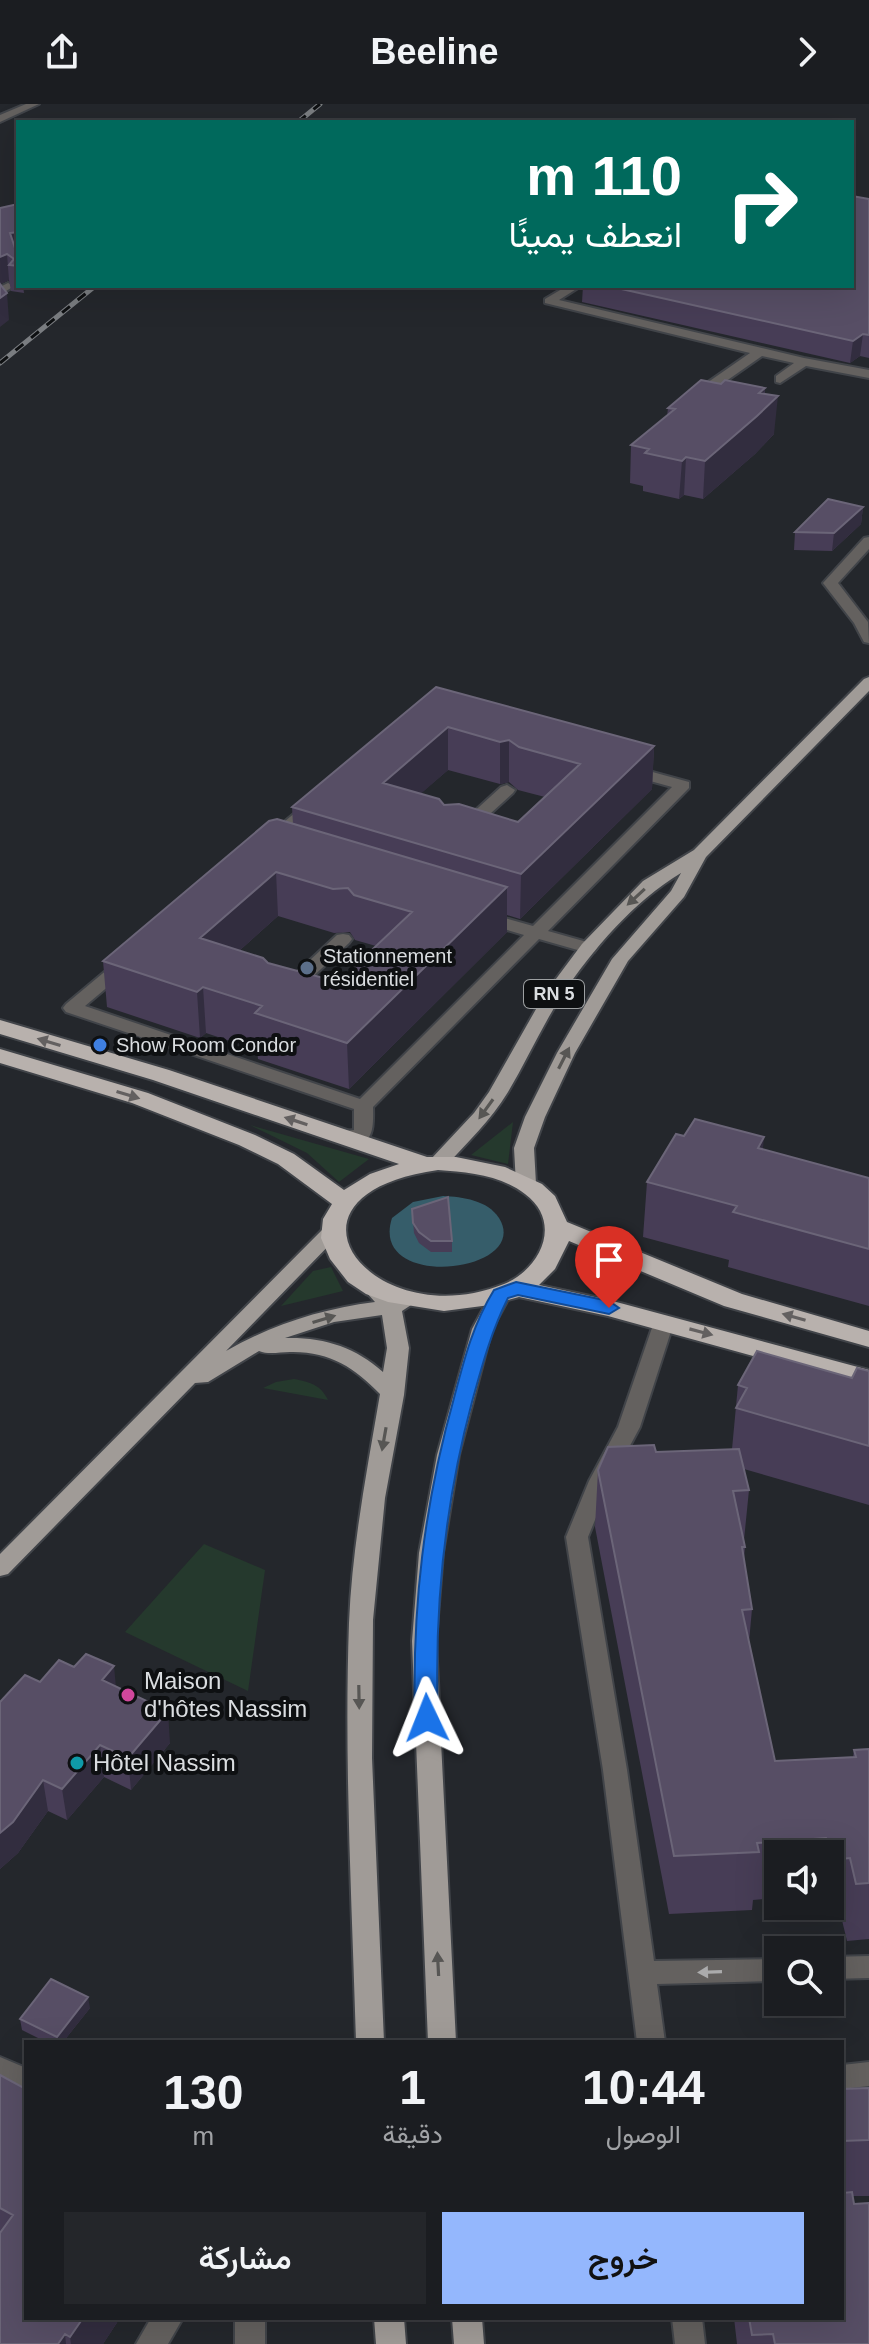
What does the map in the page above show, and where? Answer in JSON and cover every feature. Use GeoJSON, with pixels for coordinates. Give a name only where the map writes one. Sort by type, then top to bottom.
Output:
{"type":"FeatureCollection","features":[{"type":"Feature","properties":{"kind":"highway"},"geometry":{"type":"LineString","coordinates":[[0,1027],[161,1075],[431,1163],[470,1164],[500,1171],[526,1184],[547,1204],[558,1227],[557,1244],[549,1261],[536,1275],[509,1291],[477,1302],[420,1302],[368,1283],[342,1258],[334,1229],[345,1202],[359,1188],[377,1177],[431,1163]]}},
{"type":"Feature","properties":{"kind":"highway"},"geometry":{"type":"LineString","coordinates":[[0,1056],[140,1098],[247,1140],[286,1159],[345,1202]]}},
{"type":"Feature","properties":{"kind":"highway"},"geometry":{"type":"LineString","coordinates":[[558,1227],[733,1300],[869,1339]]}},
{"type":"Feature","properties":{"kind":"highway"},"geometry":{"type":"LineString","coordinates":[[509,1291],[664,1322],[869,1379]]}},
{"type":"Feature","properties":{"kind":"main road","name":"RN 5"},"geometry":{"type":"LineString","coordinates":[[431,1163],[481,1117],[498,1093],[553,995],[588,948],[649,885],[700,854],[869,682]]}},
{"type":"Feature","properties":{"kind":"main road","name":"RN 5"},"geometry":{"type":"LineString","coordinates":[[526,1184],[524,1148],[535,1117],[566,1053],[621,959],[678,893],[700,854]]}},
{"type":"Feature","properties":{"kind":"main road"},"geometry":{"type":"LineString","coordinates":[[0,1568],[334,1229]]}},
{"type":"Feature","properties":{"kind":"main road"},"geometry":{"type":"LineString","coordinates":[[368,1283],[391,1307],[398,1348],[393,1395],[374,1498],[359,1668],[370,2040]]}},
{"type":"Feature","properties":{"kind":"main road"},"geometry":{"type":"LineString","coordinates":[[442,2040],[424,1641],[431,1553],[448,1455],[482,1329],[509,1291]]}},
{"type":"Feature","properties":{"kind":"main road"},"geometry":{"type":"LineString","coordinates":[[158,1407],[221,1363],[258,1342],[332,1316],[420,1302]]}},
{"type":"Feature","properties":{"kind":"main road"},"geometry":{"type":"LineString","coordinates":[[221,1363],[259,1348],[314,1345],[357,1359],[393,1395]]}},
{"type":"Feature","properties":{"kind":"main road"},"geometry":{"type":"LineString","coordinates":[[389,2320],[391,2344]]}},
{"type":"Feature","properties":{"kind":"main road"},"geometry":{"type":"LineString","coordinates":[[467,2320],[469,2344]]}},
{"type":"Feature","properties":{"kind":"street"},"geometry":{"type":"LineString","coordinates":[[0,119],[34,104]]}},
{"type":"Feature","properties":{"kind":"street"},"geometry":{"type":"LineString","coordinates":[[572,288],[549,301],[759,352],[869,374]]}},
{"type":"Feature","properties":{"kind":"street"},"geometry":{"type":"LineString","coordinates":[[695,397],[759,352]]}},
{"type":"Feature","properties":{"kind":"street"},"geometry":{"type":"LineString","coordinates":[[780,379],[804,362]]}},
{"type":"Feature","properties":{"kind":"street"},"geometry":{"type":"LineString","coordinates":[[869,541],[830,583],[865,624],[869,639]]}},
{"type":"Feature","properties":{"kind":"street"},"geometry":{"type":"LineString","coordinates":[[850,561],[869,554]]}},
{"type":"Feature","properties":{"kind":"street"},"geometry":{"type":"LineString","coordinates":[[344,1136],[357,1139],[364,1130],[364,1110],[683,785],[422,714],[268,852],[72,1008],[223,1049],[364,1110]]}},
{"type":"Feature","properties":{"kind":"street"},"geometry":{"type":"LineString","coordinates":[[537,762],[551,749]]}},
{"type":"Feature","properties":{"kind":"street"},"geometry":{"type":"LineString","coordinates":[[450,842],[507,790]]}},
{"type":"Feature","properties":{"kind":"street"},"geometry":{"type":"LineString","coordinates":[[466,912],[588,948]]}},
{"type":"Feature","properties":{"kind":"street"},"geometry":{"type":"LineString","coordinates":[[276,1001],[343,939]]}},
{"type":"Feature","properties":{"kind":"street"},"geometry":{"type":"LineString","coordinates":[[651,2040],[615,1770],[577,1537],[600,1481],[629,1427],[664,1322]]}},
{"type":"Feature","properties":{"kind":"street"},"geometry":{"type":"LineString","coordinates":[[844,1968],[869,1967]]}},
{"type":"Feature","properties":{"kind":"street"},"geometry":{"type":"LineString","coordinates":[[642,1973],[764,1970]]}},
{"type":"Feature","properties":{"kind":"street"},"geometry":{"type":"LineString","coordinates":[[0,2069],[24,2081]]}},
{"type":"Feature","properties":{"kind":"street"},"geometry":{"type":"LineString","coordinates":[[844,2077],[869,2074]]}},
{"type":"Feature","properties":{"kind":"street"},"geometry":{"type":"LineString","coordinates":[[151,2344],[167,2320]]}},
{"type":"Feature","properties":{"kind":"street"},"geometry":{"type":"LineString","coordinates":[[250,2320],[250,2344]]}},
{"type":"Feature","properties":{"kind":"street"},"geometry":{"type":"LineString","coordinates":[[687,2320],[690,2344]]}},
{"type":"Feature","properties":{"kind":"green space"},"geometry":{"type":"Polygon","coordinates":[[[513,1122],[508,1164],[471,1155],[513,1122]]]}},
{"type":"Feature","properties":{"kind":"green space"},"geometry":{"type":"Polygon","coordinates":[[[250,1125],[369,1159],[339,1182],[307,1153],[250,1125]]]}},
{"type":"Feature","properties":{"kind":"green space"},"geometry":{"type":"Polygon","coordinates":[[[331,1267],[343,1291],[281,1306],[313,1271],[331,1267]]]}},
{"type":"Feature","properties":{"kind":"green space"},"geometry":{"type":"Polygon","coordinates":[[[294,1379],[314,1385],[328,1400],[263,1388],[294,1379]]]}},
{"type":"Feature","properties":{"kind":"green space"},"geometry":{"type":"Polygon","coordinates":[[[204,1544],[265,1570],[248,1691],[125,1632],[204,1544]]]}},
{"type":"Feature","properties":{"kind":"water"},"geometry":{"type":"Polygon","coordinates":[[[443,1196],[474,1201],[494,1212],[499,1218],[503,1237],[493,1252],[474,1262],[449,1266],[424,1265],[403,1257],[391,1242],[392,1218],[413,1202],[443,1196]]]}},
{"type":"Feature","properties":{"kind":"building"},"geometry":{"type":"Polygon","coordinates":[[[854,196],[869,199],[869,335],[863,334],[853,341],[617,288],[854,288],[854,196]]]}},
{"type":"Feature","properties":{"kind":"building"},"geometry":{"type":"Polygon","coordinates":[[[16,204],[16,232],[10,233],[16,251],[16,266],[9,265],[14,259],[7,254],[0,257],[0,208],[16,204]]]}},
{"type":"Feature","properties":{"kind":"building"},"geometry":{"type":"Polygon","coordinates":[[[0,284],[7,293],[0,298],[0,284]]]}},
{"type":"Feature","properties":{"kind":"building"},"geometry":{"type":"Polygon","coordinates":[[[701,380],[721,384],[725,380],[765,388],[759,393],[778,396],[705,461],[686,457],[682,461],[645,453],[649,449],[631,445],[675,409],[668,408],[701,380]]]}},
{"type":"Feature","properties":{"kind":"building"},"geometry":{"type":"Polygon","coordinates":[[[828,499],[863,507],[834,533],[795,532],[828,499]]]}},
{"type":"Feature","properties":{"kind":"building"},"geometry":{"type":"Polygon","coordinates":[[[436,687],[654,746],[521,874],[292,807],[436,687]],[[448,727],[383,783],[439,799],[444,805],[459,804],[518,822],[580,764],[519,747],[509,740],[500,742],[448,727]]]}},
{"type":"Feature","properties":{"kind":"building"},"geometry":{"type":"Polygon","coordinates":[[[277,819],[507,887],[347,1043],[255,1013],[262,1006],[203,987],[197,992],[103,961],[269,821],[277,819]],[[276,872],[200,938],[263,958],[268,963],[338,982],[412,912],[354,895],[348,888],[333,889],[276,872]]]}},
{"type":"Feature","properties":{"kind":"building"},"geometry":{"type":"Polygon","coordinates":[[[695,1119],[764,1137],[758,1148],[869,1178],[869,1249],[733,1212],[737,1206],[647,1182],[676,1134],[684,1136],[695,1119]]]}},
{"type":"Feature","properties":{"kind":"building"},"geometry":{"type":"Polygon","coordinates":[[[448,1197],[452,1241],[431,1241],[413,1223],[412,1209],[448,1197]]]}},
{"type":"Feature","properties":{"kind":"building"},"geometry":{"type":"Polygon","coordinates":[[[757,1351],[852,1378],[857,1368],[869,1371],[869,1446],[736,1408],[747,1388],[738,1385],[757,1351]]]}},
{"type":"Feature","properties":{"kind":"building"},"geometry":{"type":"Polygon","coordinates":[[[654,1445],[656,1452],[739,1449],[749,1490],[733,1491],[745,1547],[742,1547],[752,1609],[742,1610],[775,1761],[856,1757],[854,1750],[869,1749],[869,1883],[856,1884],[850,1858],[844,1859],[844,1840],[764,1840],[757,1843],[759,1852],[674,1856],[598,1470],[608,1447],[654,1445]]]}},
{"type":"Feature","properties":{"kind":"building"},"geometry":{"type":"Polygon","coordinates":[[[86,1654],[114,1666],[102,1680],[168,1711],[128,1758],[100,1745],[62,1789],[43,1780],[13,1822],[0,1833],[0,1702],[25,1675],[40,1682],[59,1660],[74,1667],[86,1654]]]}},
{"type":"Feature","properties":{"kind":"building"},"geometry":{"type":"Polygon","coordinates":[[[51,1979],[88,1997],[57,2037],[20,2019],[51,1979]]]}},
{"type":"Feature","properties":{"kind":"building"},"geometry":{"type":"Polygon","coordinates":[[[0,2075],[24,2088],[24,2320],[82,2320],[70,2337],[65,2334],[58,2344],[0,2344],[0,2233],[13,2215],[0,2208],[0,2075]]]}},
{"type":"Feature","properties":{"kind":"building"},"geometry":{"type":"Polygon","coordinates":[[[869,2088],[869,2140],[844,2141],[844,2089],[869,2088]]]}},
{"type":"Feature","properties":{"kind":"building"},"geometry":{"type":"Polygon","coordinates":[[[852,2192],[854,2204],[869,2203],[869,2344],[775,2344],[773,2334],[752,2335],[749,2320],[844,2320],[844,2193],[852,2192]]]}},
{"type":"Feature","properties":{"kind":"railway"},"geometry":{"type":"LineString","coordinates":[[300,120],[320,104]]}},
{"type":"Feature","properties":{"kind":"railway"},"geometry":{"type":"LineString","coordinates":[[0,363],[93,288]]}},
{"type":"Feature","properties":{"kind":"place","name":"Stationnement résidentiel"},"geometry":{"type":"Point","coordinates":[307,968]}},
{"type":"Feature","properties":{"kind":"place","name":"Show Room Condor"},"geometry":{"type":"Point","coordinates":[100,1045]}},
{"type":"Feature","properties":{"kind":"place","name":"Maison d'hôtes Nassim"},"geometry":{"type":"Point","coordinates":[128,1695]}},
{"type":"Feature","properties":{"kind":"place","name":"Hôtel Nassim"},"geometry":{"type":"Point","coordinates":[77,1763]}},
{"type":"Feature","properties":{"kind":"route"},"geometry":{"type":"LineString","coordinates":[[427,1718],[424,1641],[431,1553],[448,1455],[482,1329],[501,1294],[516,1288],[609,1308]]}}]}
